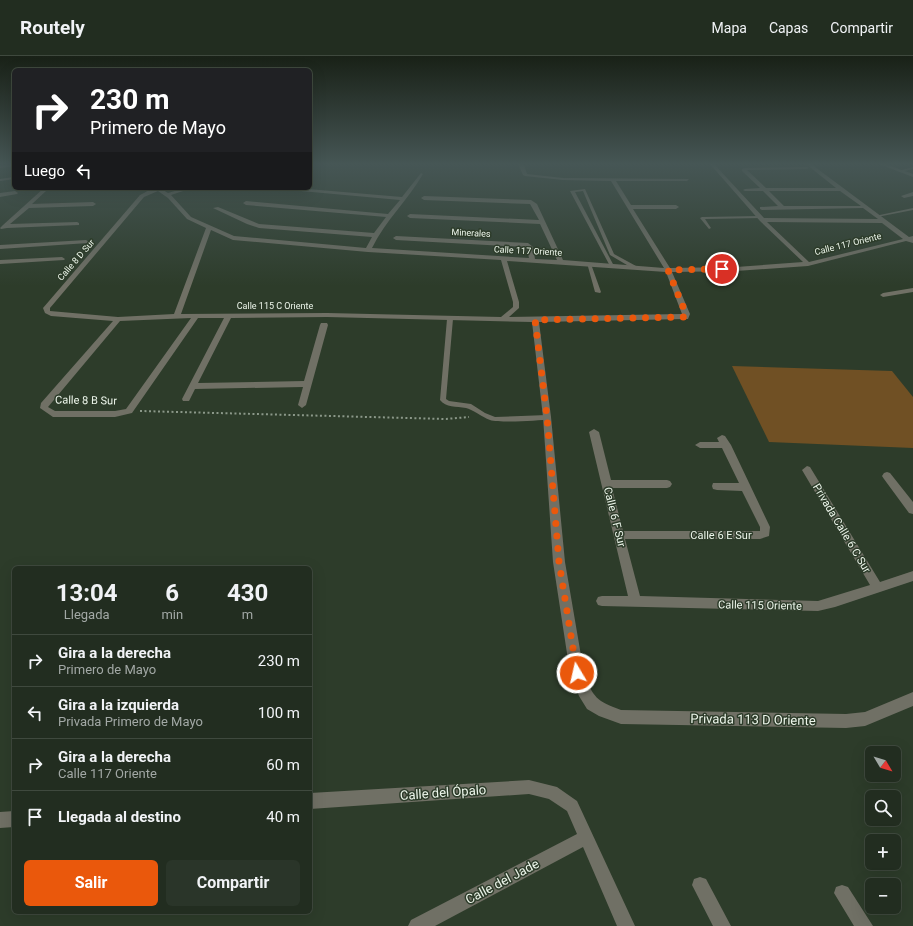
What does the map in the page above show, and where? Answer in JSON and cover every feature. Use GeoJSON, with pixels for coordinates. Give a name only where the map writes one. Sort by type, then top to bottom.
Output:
{"type":"FeatureCollection","features":[{"type":"Feature","properties":{"kind":"street"},"geometry":{"type":"LineString","coordinates":[[0,231],[27,206],[73,205]]}},
{"type":"Feature","properties":{"kind":"street","name":"Calle 8 D Sur"},"geometry":{"type":"LineString","coordinates":[[47,312],[46,308],[135,205]]}},
{"type":"Feature","properties":{"kind":"street","name":"Calle 117 Oriente"},"geometry":{"type":"LineString","coordinates":[[176,205],[188,218],[238,239],[368,250],[668,270],[736,269],[808,264],[911,240]]}},
{"type":"Feature","properties":{"kind":"street"},"geometry":{"type":"LineString","coordinates":[[264,205],[389,216]]}},
{"type":"Feature","properties":{"kind":"street"},"geometry":{"type":"LineString","coordinates":[[368,250],[374,235],[398,205]]}},
{"type":"Feature","properties":{"kind":"street"},"geometry":{"type":"LineString","coordinates":[[534,205],[541,222],[561,262]]}},
{"type":"Feature","properties":{"kind":"street"},"geometry":{"type":"LineString","coordinates":[[747,205],[760,219],[808,264]]}},
{"type":"Feature","properties":{"kind":"street"},"geometry":{"type":"LineString","coordinates":[[779,205],[783,208]]}},
{"type":"Feature","properties":{"kind":"street"},"geometry":{"type":"LineString","coordinates":[[863,205],[911,240]]}},
{"type":"Feature","properties":{"kind":"street"},"geometry":{"type":"LineString","coordinates":[[630,207],[676,207]]}},
{"type":"Feature","properties":{"kind":"street"},"geometry":{"type":"LineString","coordinates":[[630,207],[668,270]]}},
{"type":"Feature","properties":{"kind":"street"},"geometry":{"type":"LineString","coordinates":[[216,208],[259,226],[374,235]]}},
{"type":"Feature","properties":{"kind":"street"},"geometry":{"type":"LineString","coordinates":[[762,208],[861,208]]}},
{"type":"Feature","properties":{"kind":"street"},"geometry":{"type":"LineString","coordinates":[[410,216],[541,222]]}},
{"type":"Feature","properties":{"kind":"street"},"geometry":{"type":"LineString","coordinates":[[760,219],[884,221]]}},
{"type":"Feature","properties":{"kind":"street"},"geometry":{"type":"LineString","coordinates":[[5,226],[77,224]]}},
{"type":"Feature","properties":{"kind":"street"},"geometry":{"type":"LineString","coordinates":[[178,316],[208,227]]}},
{"type":"Feature","properties":{"kind":"street","name":"Minerales"},"geometry":{"type":"LineString","coordinates":[[396,238],[528,245],[532,261]]}},
{"type":"Feature","properties":{"kind":"street"},"geometry":{"type":"LineString","coordinates":[[0,247],[86,242]]}},
{"type":"Feature","properties":{"kind":"street"},"geometry":{"type":"LineString","coordinates":[[0,262],[62,259]]}},
{"type":"Feature","properties":{"kind":"street"},"geometry":{"type":"LineString","coordinates":[[504,259],[516,302],[516,308],[504,319]]}},
{"type":"Feature","properties":{"kind":"street","name":"Calle 115 C Oriente"},"geometry":{"type":"LineString","coordinates":[[47,312],[51,314],[118,319],[178,316],[327,315],[535,320],[684,317],[686,314],[668,270]]}},
{"type":"Feature","properties":{"kind":"street","name":"Calle 8 B Sur"},"geometry":{"type":"LineString","coordinates":[[118,319],[44,405],[44,408],[53,414],[115,414],[129,411],[196,316]]}},
{"type":"Feature","properties":{"kind":"street"},"geometry":{"type":"LineString","coordinates":[[186,399],[228,316]]}},
{"type":"Feature","properties":{"kind":"street"},"geometry":{"type":"LineString","coordinates":[[535,320],[547,417]]}},
{"type":"Feature","properties":{"kind":"street"},"geometry":{"type":"LineString","coordinates":[[302,405],[324,325]]}},
{"type":"Feature","properties":{"kind":"street"},"geometry":{"type":"LineString","coordinates":[[192,386],[308,384]]}},
{"type":"Feature","properties":{"kind":"street","name":"Privada 113 D Oriente"},"geometry":{"type":"LineString","coordinates":[[547,417],[559,562],[577,673],[584,691],[592,704],[604,711],[621,717],[846,721],[865,719],[913,699]]}},
{"type":"Feature","properties":{"kind":"street","name":"Calle 6 F Sur"},"geometry":{"type":"LineString","coordinates":[[594,432],[635,602]]}},
{"type":"Feature","properties":{"kind":"street","name":"Calle 6 E Sur"},"geometry":{"type":"LineString","coordinates":[[619,535],[760,535],[765,533],[764,527],[724,441],[700,445]]}},
{"type":"Feature","properties":{"kind":"street","name":"Privada Calle 6 C Sur"},"geometry":{"type":"LineString","coordinates":[[808,470],[877,587]]}},
{"type":"Feature","properties":{"kind":"street"},"geometry":{"type":"LineString","coordinates":[[887,476],[913,510]]}},
{"type":"Feature","properties":{"kind":"street"},"geometry":{"type":"LineString","coordinates":[[607,484],[668,484]]}},
{"type":"Feature","properties":{"kind":"street"},"geometry":{"type":"LineString","coordinates":[[717,486],[745,487]]}},
{"type":"Feature","properties":{"kind":"street","name":"Calle 115 Oriente"},"geometry":{"type":"LineString","coordinates":[[602,601],[818,606],[835,602],[877,587],[911,579]]}},
{"type":"Feature","properties":{"kind":"street","name":"Calle del Ópalo"},"geometry":{"type":"LineString","coordinates":[[312,800],[529,787],[552,792],[572,806],[587,836]]}},
{"type":"Feature","properties":{"kind":"street"},"geometry":{"type":"LineString","coordinates":[[0,820],[12,819]]}},
{"type":"Feature","properties":{"kind":"street"},"geometry":{"type":"LineString","coordinates":[[587,836],[626,926]]}},
{"type":"Feature","properties":{"kind":"street","name":"Calle del Jade"},"geometry":{"type":"LineString","coordinates":[[417,926],[587,836]]}},
{"type":"Feature","properties":{"kind":"street"},"geometry":{"type":"LineString","coordinates":[[700,885],[722,926]]}},
{"type":"Feature","properties":{"kind":"street"},"geometry":{"type":"LineString","coordinates":[[842,893],[864,926]]}},
{"type":"Feature","properties":{"kind":"lane"},"geometry":{"type":"LineString","coordinates":[[579,205],[612,266]]}},
{"type":"Feature","properties":{"kind":"lane"},"geometry":{"type":"LineString","coordinates":[[590,205],[613,257],[634,267]]}},
{"type":"Feature","properties":{"kind":"lane"},"geometry":{"type":"LineString","coordinates":[[877,216],[913,209]]}},
{"type":"Feature","properties":{"kind":"lane"},"geometry":{"type":"LineString","coordinates":[[584,213],[594,213]]}},
{"type":"Feature","properties":{"kind":"lane"},"geometry":{"type":"LineString","coordinates":[[709,228],[702,218],[760,219]]}},
{"type":"Feature","properties":{"kind":"lane"},"geometry":{"type":"LineString","coordinates":[[596,235],[603,235]]}},
{"type":"Feature","properties":{"kind":"lane"},"geometry":{"type":"LineString","coordinates":[[589,264],[598,292]]}},
{"type":"Feature","properties":{"kind":"lane"},"geometry":{"type":"LineString","coordinates":[[883,294],[913,290]]}},
{"type":"Feature","properties":{"kind":"lane"},"geometry":{"type":"LineString","coordinates":[[450,318],[443,400],[447,403],[469,406],[483,415],[494,419],[547,417]]}},
{"type":"Feature","properties":{"kind":"shaded area"},"geometry":{"type":"Polygon","coordinates":[[[732,366],[892,371],[913,397],[913,448],[769,442],[732,366]]]}},
{"type":"Feature","properties":{"kind":"route"},"geometry":{"type":"LineString","coordinates":[[577,673],[559,562],[547,417],[535,320],[681,318],[686,314],[668,270],[722,269]]}}]}
